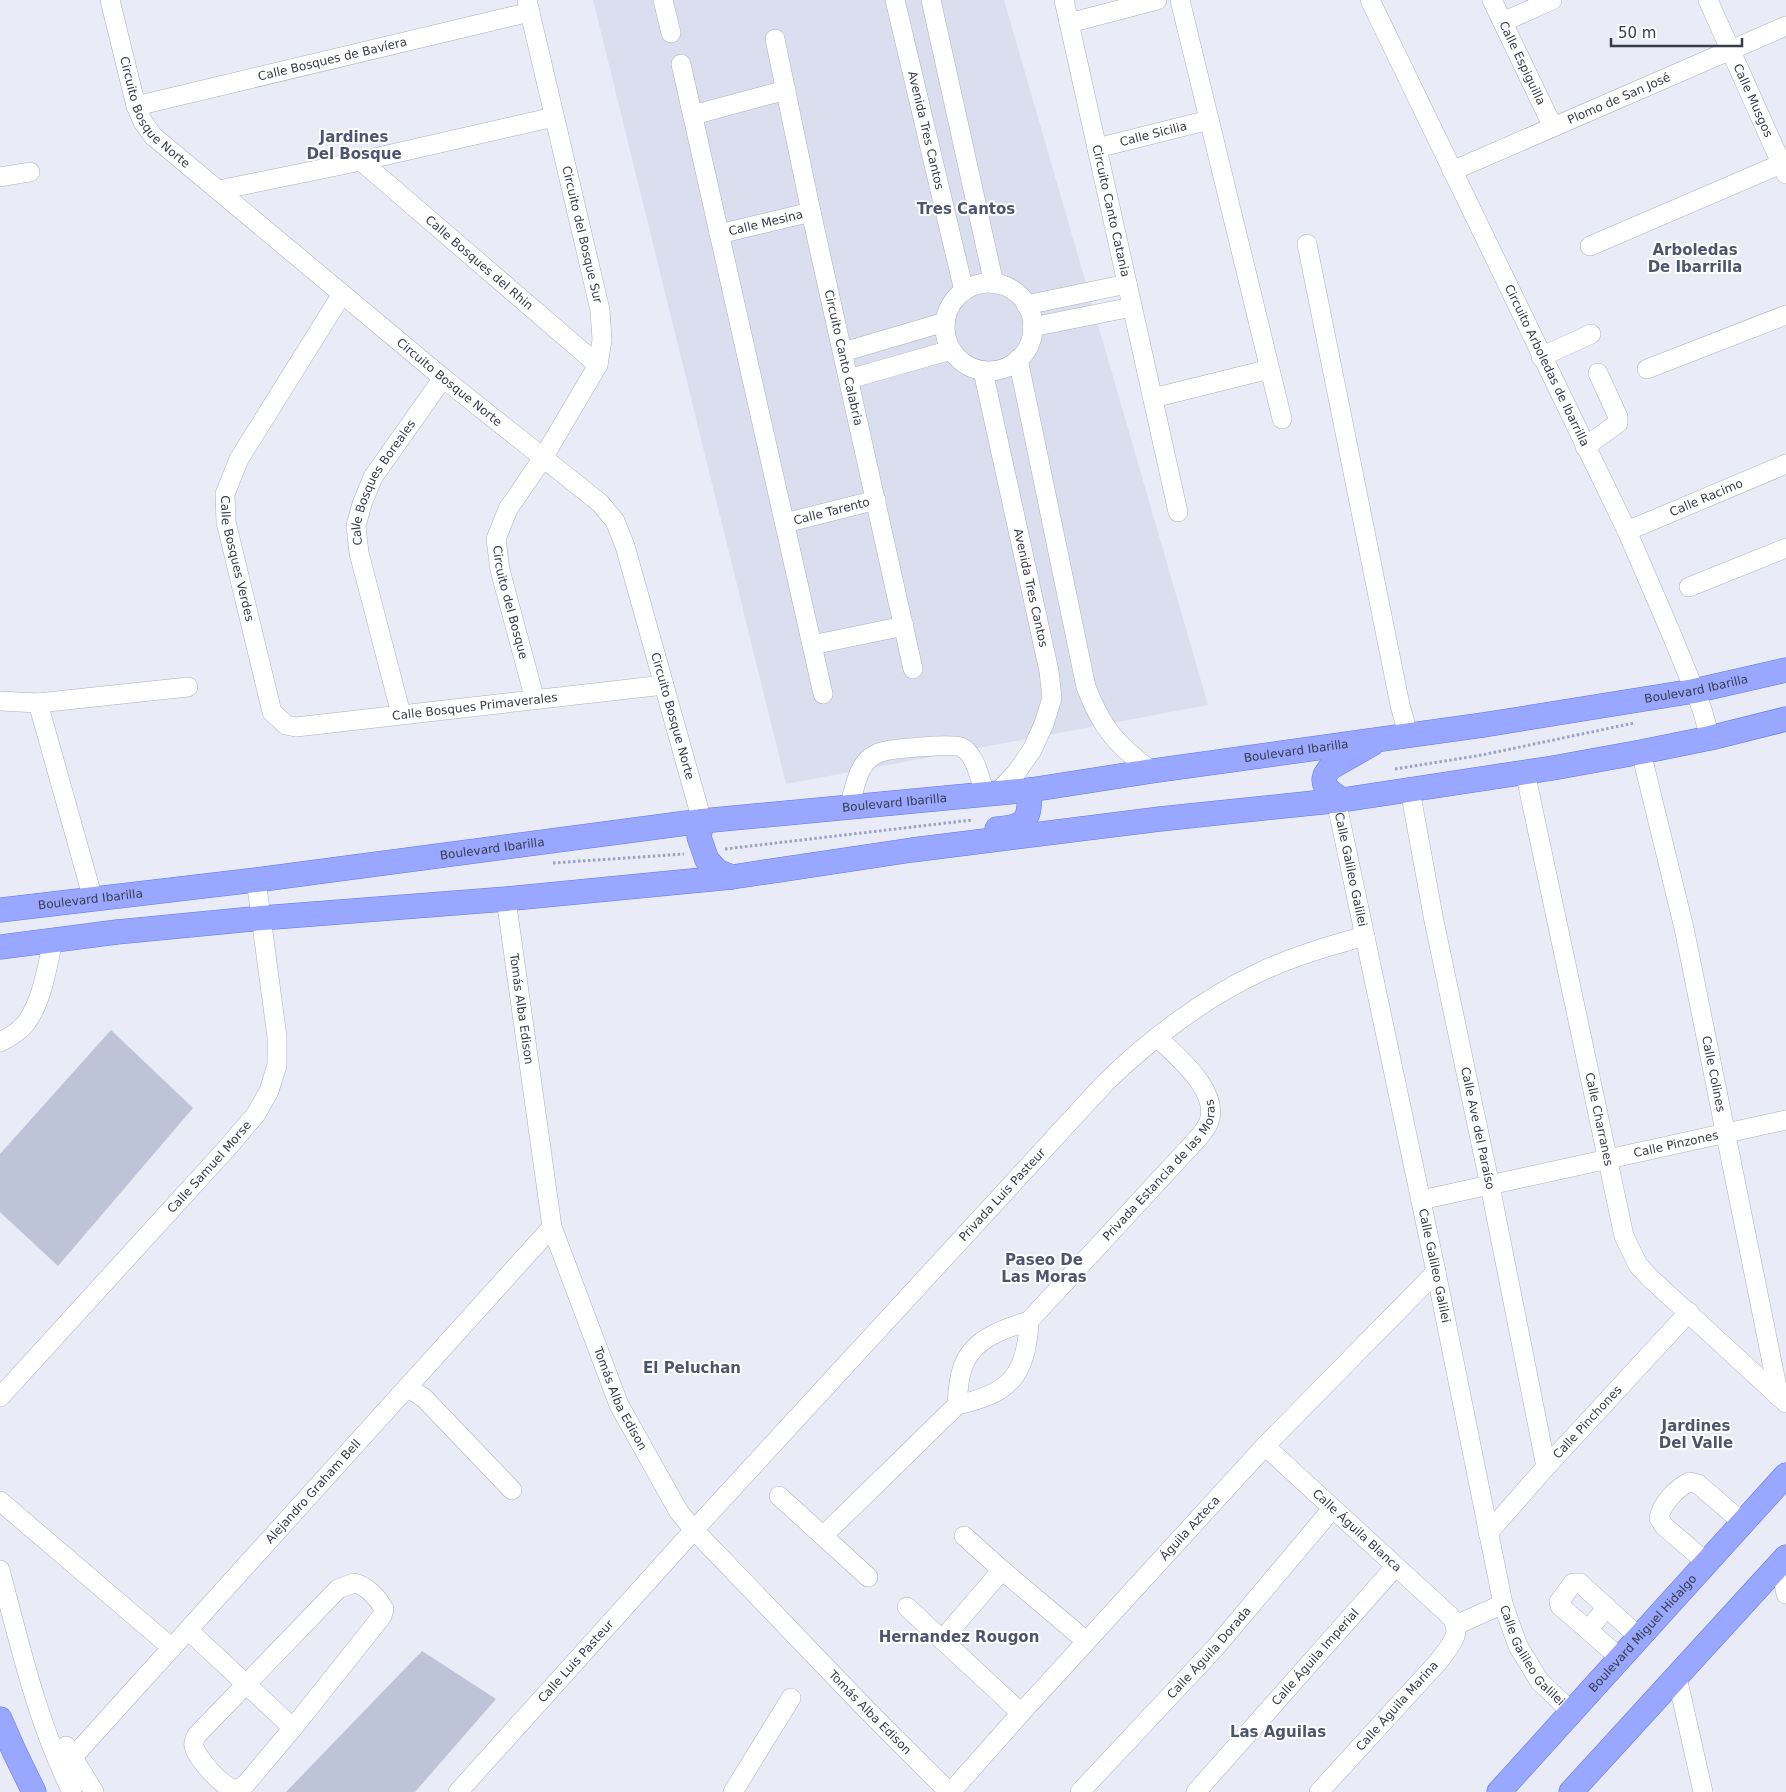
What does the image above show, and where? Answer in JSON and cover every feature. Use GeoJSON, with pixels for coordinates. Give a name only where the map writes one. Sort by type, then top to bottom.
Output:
{"type":"FeatureCollection","features":[{"type":"Feature","properties":{"kind":"main road","name":"Boulevard Ibarilla"},"geometry":{"type":"LineString","coordinates":[[0,910],[256,880],[702,820],[1030,790],[1152,770],[1483,725],[1694,691],[1786,670]]}},
{"type":"Feature","properties":{"kind":"main road"},"geometry":{"type":"LineString","coordinates":[[0,947],[117,932],[262,918],[506,899],[732,876],[912,850],[1160,819],[1339,800],[1525,772],[1641,752],[1710,738],[1786,719]]}},
{"type":"Feature","properties":{"kind":"main road"},"geometry":{"type":"LineString","coordinates":[[1339,800],[1326,787],[1324,781],[1326,772],[1382,739]]}},
{"type":"Feature","properties":{"kind":"main road"},"geometry":{"type":"LineString","coordinates":[[912,850],[930,839],[940,836],[1011,828],[1020,824],[1029,814],[1030,790]]}},
{"type":"Feature","properties":{"kind":"main road"},"geometry":{"type":"LineString","coordinates":[[702,820],[699,837],[707,860],[717,871],[732,876]]}},
{"type":"Feature","properties":{"kind":"main road"},"geometry":{"type":"LineString","coordinates":[[0,898],[27,908]]}},
{"type":"Feature","properties":{"kind":"main road","name":"Boulevard Miguel Hidalgo"},"geometry":{"type":"LineString","coordinates":[[1499,1792],[1786,1475]]}},
{"type":"Feature","properties":{"kind":"main road"},"geometry":{"type":"LineString","coordinates":[[1578,1788],[1783,1561]]}},
{"type":"Feature","properties":{"kind":"main road"},"geometry":{"type":"LineString","coordinates":[[0,1718],[34,1792]]}},
{"type":"Feature","properties":{"kind":"street","name":"Circuito Bosque Norte"},"geometry":{"type":"LineString","coordinates":[[110,0],[136,106],[142,122],[153,136],[443,378],[600,504],[615,521],[625,546],[702,820]]}},
{"type":"Feature","properties":{"kind":"street"},"geometry":{"type":"LineString","coordinates":[[664,0],[671,34]]}},
{"type":"Feature","properties":{"kind":"street","name":"Avenida Tres Cantos"},"geometry":{"type":"LineString","coordinates":[[894,0],[964,291]]}},
{"type":"Feature","properties":{"kind":"street"},"geometry":{"type":"LineString","coordinates":[[931,0],[994,284]]}},
{"type":"Feature","properties":{"kind":"street","name":"Circuito Canto Catania"},"geometry":{"type":"LineString","coordinates":[[1064,0],[1178,512]]}},
{"type":"Feature","properties":{"kind":"street"},"geometry":{"type":"LineString","coordinates":[[1070,23],[1157,0]]}},
{"type":"Feature","properties":{"kind":"street"},"geometry":{"type":"LineString","coordinates":[[1180,0],[1282,419]]}},
{"type":"Feature","properties":{"kind":"street","name":"Circuito Arboledas de Ibarrilla"},"geometry":{"type":"LineString","coordinates":[[1370,0],[1541,357],[1627,531],[1672,633],[1702,709],[1710,738]]}},
{"type":"Feature","properties":{"kind":"street","name":"Calle Espiguilla"},"geometry":{"type":"LineString","coordinates":[[1492,0],[1553,127]]}},
{"type":"Feature","properties":{"kind":"street"},"geometry":{"type":"LineString","coordinates":[[1503,22],[1552,0]]}},
{"type":"Feature","properties":{"kind":"street","name":"Calle Musgos"},"geometry":{"type":"LineString","coordinates":[[1708,0],[1784,169]]}},
{"type":"Feature","properties":{"kind":"street","name":"Calle Bosques de Bavíera"},"geometry":{"type":"LineString","coordinates":[[136,106],[529,6]]}},
{"type":"Feature","properties":{"kind":"street","name":"Circuito del Bosque Sur"},"geometry":{"type":"LineString","coordinates":[[529,6],[600,310],[602,340],[598,365],[543,458]]}},
{"type":"Feature","properties":{"kind":"street","name":"Plomo de San José"},"geometry":{"type":"LineString","coordinates":[[1452,171],[1730,52],[1786,26]]}},
{"type":"Feature","properties":{"kind":"street","name":"Circuito Canto Calabria"},"geometry":{"type":"LineString","coordinates":[[774,39],[913,669]]}},
{"type":"Feature","properties":{"kind":"street"},"geometry":{"type":"LineString","coordinates":[[681,64],[823,694]]}},
{"type":"Feature","properties":{"kind":"street"},"geometry":{"type":"LineString","coordinates":[[693,115],[786,90]]}},
{"type":"Feature","properties":{"kind":"street"},"geometry":{"type":"LineString","coordinates":[[219,190],[361,161],[554,117]]}},
{"type":"Feature","properties":{"kind":"street","name":"Calle Sicilia"},"geometry":{"type":"LineString","coordinates":[[1097,148],[1209,120]]}},
{"type":"Feature","properties":{"kind":"street","name":"Calle Bosques del Rhin"},"geometry":{"type":"LineString","coordinates":[[361,161],[598,365]]}},
{"type":"Feature","properties":{"kind":"street"},"geometry":{"type":"LineString","coordinates":[[1590,246],[1784,169]]}},
{"type":"Feature","properties":{"kind":"street"},"geometry":{"type":"LineString","coordinates":[[0,177],[30,172]]}},
{"type":"Feature","properties":{"kind":"street","name":"Calle Mesina"},"geometry":{"type":"LineString","coordinates":[[719,234],[811,212]]}},
{"type":"Feature","properties":{"kind":"street"},"geometry":{"type":"LineString","coordinates":[[1307,244],[1398,695],[1408,734]]}},
{"type":"Feature","properties":{"kind":"street"},"geometry":{"type":"LineString","coordinates":[[994,284],[1006,287],[1017,294],[1026,304],[1032,328],[1031,339],[1026,350],[1018,360],[995,371],[970,367],[959,360],[947,341],[945,322],[948,310],[955,299],[964,291],[979,285],[994,284]]}},
{"type":"Feature","properties":{"kind":"street"},"geometry":{"type":"LineString","coordinates":[[1026,304],[1127,284]]}},
{"type":"Feature","properties":{"kind":"street","name":"Calle Bosques Verdes"},"geometry":{"type":"LineString","coordinates":[[286,725],[272,712],[226,522],[225,494],[239,459],[342,294]]}},
{"type":"Feature","properties":{"kind":"street"},"geometry":{"type":"LineString","coordinates":[[1032,328],[1132,307]]}},
{"type":"Feature","properties":{"kind":"street"},"geometry":{"type":"LineString","coordinates":[[1647,369],[1786,314]]}},
{"type":"Feature","properties":{"kind":"street"},"geometry":{"type":"LineString","coordinates":[[843,352],[945,322]]}},
{"type":"Feature","properties":{"kind":"street"},"geometry":{"type":"LineString","coordinates":[[1541,357],[1590,334]]}},
{"type":"Feature","properties":{"kind":"street"},"geometry":{"type":"LineString","coordinates":[[849,379],[951,350]]}},
{"type":"Feature","properties":{"kind":"street"},"geometry":{"type":"LineString","coordinates":[[1018,360],[1086,687],[1096,712],[1110,736],[1130,755],[1152,770]]}},
{"type":"Feature","properties":{"kind":"street","name":"Avenida Tres Cantos"},"geometry":{"type":"LineString","coordinates":[[982,370],[1049,671],[1052,698],[1044,724],[1032,750],[1016,773],[991,794]]}},
{"type":"Feature","properties":{"kind":"street"},"geometry":{"type":"LineString","coordinates":[[1153,398],[1270,370]]}},
{"type":"Feature","properties":{"kind":"street"},"geometry":{"type":"LineString","coordinates":[[1586,447],[1618,423],[1618,417],[1598,372]]}},
{"type":"Feature","properties":{"kind":"street","name":"Calle Bosques Boreales"},"geometry":{"type":"LineString","coordinates":[[401,714],[359,553],[356,526],[362,504],[373,477],[443,378]]}},
{"type":"Feature","properties":{"kind":"street","name":"Circuito del Bosque"},"geometry":{"type":"LineString","coordinates":[[535,700],[500,570],[496,539],[508,510],[543,458]]}},
{"type":"Feature","properties":{"kind":"street","name":"Calle Racimo"},"geometry":{"type":"LineString","coordinates":[[1627,531],[1786,464]]}},
{"type":"Feature","properties":{"kind":"street","name":"Calle Tarento"},"geometry":{"type":"LineString","coordinates":[[785,523],[876,500]]}},
{"type":"Feature","properties":{"kind":"street"},"geometry":{"type":"LineString","coordinates":[[1689,587],[1786,548]]}},
{"type":"Feature","properties":{"kind":"street"},"geometry":{"type":"LineString","coordinates":[[812,645],[904,626]]}},
{"type":"Feature","properties":{"kind":"street","name":"Calle Bosques Primaverales"},"geometry":{"type":"LineString","coordinates":[[286,725],[296,727],[664,685]]}},
{"type":"Feature","properties":{"kind":"street"},"geometry":{"type":"LineString","coordinates":[[0,701],[38,703],[188,687]]}},
{"type":"Feature","properties":{"kind":"street"},"geometry":{"type":"LineString","coordinates":[[38,703],[93,899]]}},
{"type":"Feature","properties":{"kind":"street"},"geometry":{"type":"LineString","coordinates":[[849,807],[862,769],[870,758],[882,752],[940,746],[961,746],[969,754],[991,794]]}},
{"type":"Feature","properties":{"kind":"street","name":"Calle Colines"},"geometry":{"type":"LineString","coordinates":[[1641,752],[1684,928],[1725,1133],[1783,1400]]}},
{"type":"Feature","properties":{"kind":"street","name":"Calle Charranes"},"geometry":{"type":"LineString","coordinates":[[1525,772],[1624,1236],[1638,1265],[1783,1400]]}},
{"type":"Feature","properties":{"kind":"street","name":"Calle Ave del Paraíso"},"geometry":{"type":"LineString","coordinates":[[1410,790],[1436,931],[1490,1186],[1546,1467]]}},
{"type":"Feature","properties":{"kind":"street","name":"Calle Galileo Galilei"},"geometry":{"type":"LineString","coordinates":[[1339,800],[1365,936],[1436,1272],[1503,1604],[1518,1646],[1540,1682],[1572,1712]]}},
{"type":"Feature","properties":{"kind":"street","name":"Calle Samuel Morse"},"geometry":{"type":"LineString","coordinates":[[0,1397],[229,1146],[256,1114],[270,1091],[277,1065],[277,1037],[256,880]]}},
{"type":"Feature","properties":{"kind":"street","name":"Tomás Alba Edison"},"geometry":{"type":"LineString","coordinates":[[506,899],[552,1227],[619,1405],[679,1512],[694,1530],[848,1690],[950,1792]]}},
{"type":"Feature","properties":{"kind":"street","name":"Privada Luis Pasteur"},"geometry":{"type":"LineString","coordinates":[[694,1530],[1106,1083],[1135,1054],[1217,996],[1259,972],[1303,954],[1365,936]]}},
{"type":"Feature","properties":{"kind":"street"},"geometry":{"type":"LineString","coordinates":[[0,1042],[11,1037],[28,1022],[37,1003],[53,941]]}},
{"type":"Feature","properties":{"kind":"street","name":"Privada Estancia de las Moras"},"geometry":{"type":"LineString","coordinates":[[957,1405],[962,1370],[967,1358],[974,1349],[986,1338],[999,1331],[1029,1321],[1199,1137],[1208,1123],[1211,1107],[1207,1094],[1199,1080],[1157,1037]]}},
{"type":"Feature","properties":{"kind":"street","name":"Calle Pinzones"},"geometry":{"type":"LineString","coordinates":[[1421,1200],[1786,1120]]}},
{"type":"Feature","properties":{"kind":"street","name":"Alejandro Graham Bell"},"geometry":{"type":"LineString","coordinates":[[73,1757],[552,1227]]}},
{"type":"Feature","properties":{"kind":"street","name":"Águila Azteca"},"geometry":{"type":"LineString","coordinates":[[950,1792],[1265,1446],[1436,1272]]}},
{"type":"Feature","properties":{"kind":"street","name":"Calle Pinchones"},"geometry":{"type":"LineString","coordinates":[[1488,1533],[1689,1312]]}},
{"type":"Feature","properties":{"kind":"street"},"geometry":{"type":"LineString","coordinates":[[823,1536],[957,1405],[985,1398],[1003,1388],[1011,1380],[1022,1363],[1026,1352],[1029,1321]]}},
{"type":"Feature","properties":{"kind":"street"},"geometry":{"type":"LineString","coordinates":[[408,1387],[424,1398],[512,1490]]}},
{"type":"Feature","properties":{"kind":"street","name":"Calle Águila Blanca"},"geometry":{"type":"LineString","coordinates":[[1265,1446],[1452,1620]]}},
{"type":"Feature","properties":{"kind":"street"},"geometry":{"type":"LineString","coordinates":[[1707,1563],[1664,1526],[1659,1518],[1661,1508],[1682,1486],[1689,1482],[1698,1484],[1743,1523]]}},
{"type":"Feature","properties":{"kind":"street"},"geometry":{"type":"LineString","coordinates":[[779,1496],[868,1577]]}},
{"type":"Feature","properties":{"kind":"street"},"geometry":{"type":"LineString","coordinates":[[0,1501],[172,1648]]}},
{"type":"Feature","properties":{"kind":"street","name":"Calle Águila Dorada"},"geometry":{"type":"LineString","coordinates":[[1080,1792],[1215,1648],[1332,1509]]}},
{"type":"Feature","properties":{"kind":"street","name":"Calle Luis Pasteur"},"geometry":{"type":"LineString","coordinates":[[458,1792],[694,1530]]}},
{"type":"Feature","properties":{"kind":"street"},"geometry":{"type":"LineString","coordinates":[[964,1536],[1086,1641]]}},
{"type":"Feature","properties":{"kind":"street"},"geometry":{"type":"LineString","coordinates":[[1783,1561],[1786,1594]]}},
{"type":"Feature","properties":{"kind":"street","name":"Calle Águila Imperial"},"geometry":{"type":"LineString","coordinates":[[1196,1792],[1395,1567]]}},
{"type":"Feature","properties":{"kind":"street"},"geometry":{"type":"LineString","coordinates":[[0,1570],[36,1699],[51,1744],[72,1792]]}},
{"type":"Feature","properties":{"kind":"street"},"geometry":{"type":"LineString","coordinates":[[942,1640],[1002,1570]]}},
{"type":"Feature","properties":{"kind":"street"},"geometry":{"type":"LineString","coordinates":[[354,1583],[361,1584],[384,1609],[382,1616],[293,1728],[245,1785],[234,1789],[227,1787],[209,1770],[196,1753],[193,1744],[196,1735],[245,1683],[338,1589],[354,1583]]}},
{"type":"Feature","properties":{"kind":"street"},"geometry":{"type":"LineString","coordinates":[[1620,1659],[1559,1604],[1573,1583],[1580,1583],[1640,1638]]}},
{"type":"Feature","properties":{"kind":"street"},"geometry":{"type":"LineString","coordinates":[[1452,1620],[1503,1604]]}},
{"type":"Feature","properties":{"kind":"street"},"geometry":{"type":"LineString","coordinates":[[907,1607],[1021,1713]]}},
{"type":"Feature","properties":{"kind":"street"},"geometry":{"type":"LineString","coordinates":[[1588,1630],[1607,1608]]}},
{"type":"Feature","properties":{"kind":"street","name":"Calle Águila Marina"},"geometry":{"type":"LineString","coordinates":[[1319,1792],[1438,1662],[1454,1640],[1457,1632],[1452,1620]]}},
{"type":"Feature","properties":{"kind":"street"},"geometry":{"type":"LineString","coordinates":[[188,1630],[293,1728]]}},
{"type":"Feature","properties":{"kind":"street"},"geometry":{"type":"LineString","coordinates":[[1677,1677],[1703,1792]]}},
{"type":"Feature","properties":{"kind":"street"},"geometry":{"type":"LineString","coordinates":[[732,1792],[791,1698]]}},
{"type":"Feature","properties":{"kind":"street"},"geometry":{"type":"LineString","coordinates":[[36,1699],[94,1792]]}},
{"type":"Feature","properties":{"kind":"shaded area"},"geometry":{"type":"Polygon","coordinates":[[[593,0],[1004,0],[1208,705],[786,784],[593,0]]]}},
{"type":"Feature","properties":{"kind":"building"},"geometry":{"type":"Polygon","coordinates":[[[111,1030],[193,1108],[58,1266],[0,1212],[0,1154],[111,1030]]]}},
{"type":"Feature","properties":{"kind":"building"},"geometry":{"type":"Polygon","coordinates":[[[422,1651],[496,1699],[415,1792],[286,1792],[422,1651]]]}},
{"type":"Feature","properties":{"kind":"district","name":"Jardines Del Bosque"},"geometry":{"type":"Point","coordinates":[354,146]}},
{"type":"Feature","properties":{"kind":"district","name":"Tres Cantos"},"geometry":{"type":"Point","coordinates":[966,209]}},
{"type":"Feature","properties":{"kind":"district","name":"Arboledas De Ibarrilla"},"geometry":{"type":"Point","coordinates":[1695,258]}},
{"type":"Feature","properties":{"kind":"district","name":"Paseo De Las Moras"},"geometry":{"type":"Point","coordinates":[1044,1268]}},
{"type":"Feature","properties":{"kind":"district","name":"El Peluchan"},"geometry":{"type":"Point","coordinates":[692,1368]}},
{"type":"Feature","properties":{"kind":"district","name":"Jardines Del Valle"},"geometry":{"type":"Point","coordinates":[1696,1434]}},
{"type":"Feature","properties":{"kind":"district","name":"Hernandez Rougon"},"geometry":{"type":"Point","coordinates":[959,1637]}},
{"type":"Feature","properties":{"kind":"district","name":"Las Aguilas"},"geometry":{"type":"Point","coordinates":[1278,1732]}}]}
